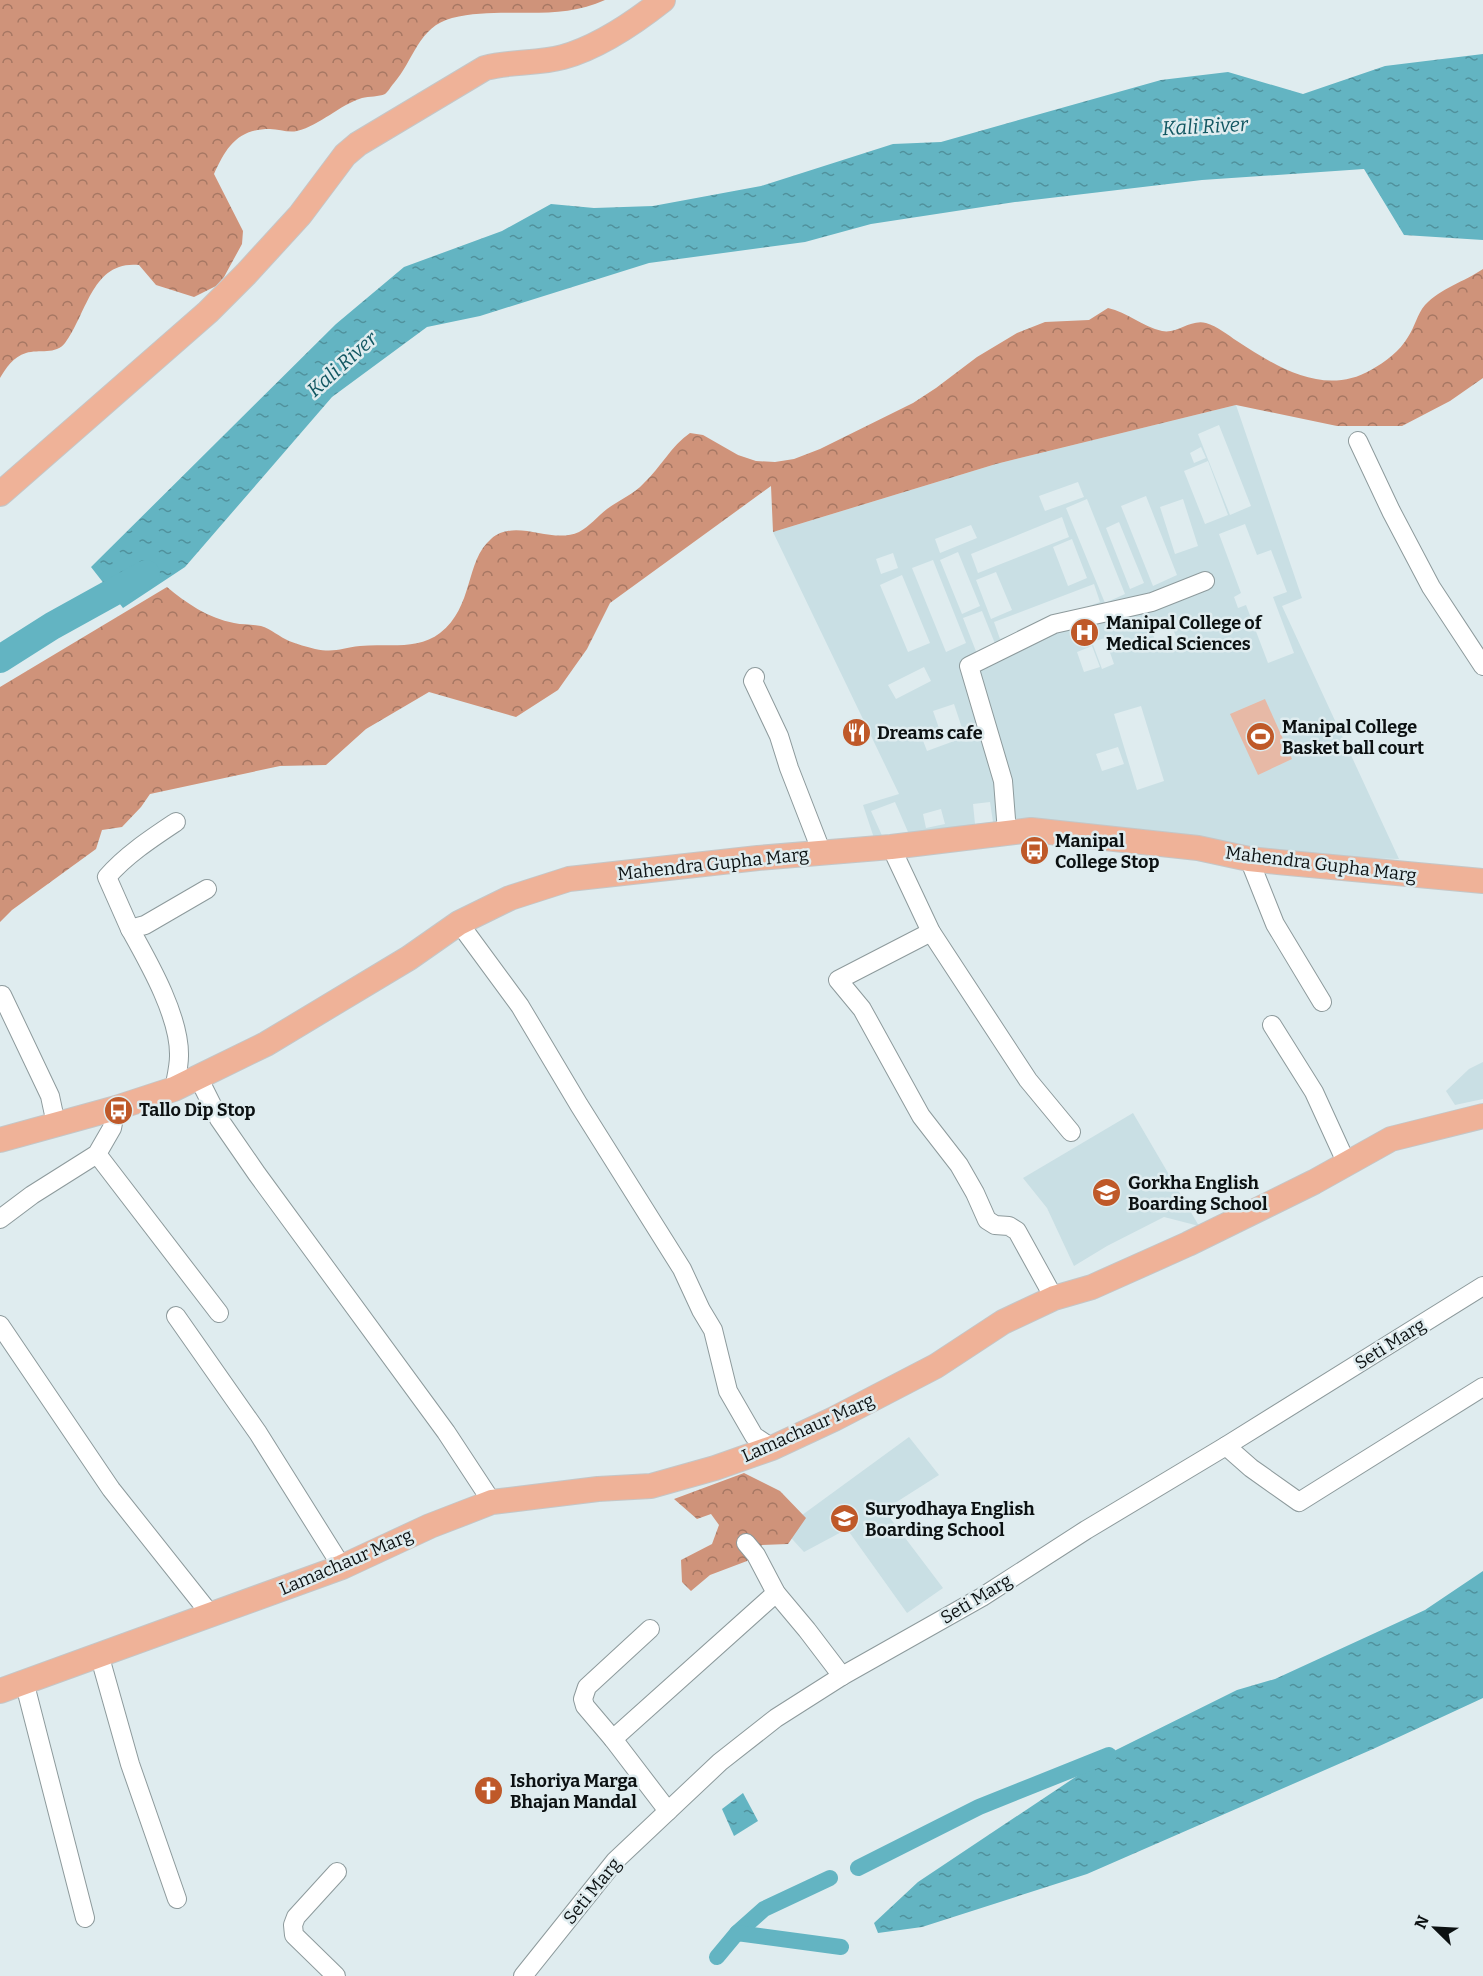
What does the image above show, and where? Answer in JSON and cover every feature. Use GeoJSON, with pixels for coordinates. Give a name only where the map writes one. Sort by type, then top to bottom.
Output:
{"type":"FeatureCollection","features":[{"type":"Feature","properties":{"kind":"main road"},"geometry":{"type":"LineString","coordinates":[[0,494],[208,312],[300,215],[334,167],[358,144],[485,68],[499,64],[547,60],[585,49],[644,15],[663,0]]}},
{"type":"Feature","properties":{"kind":"main road","name":"Mahendra Gupha Marg"},"geometry":{"type":"LineString","coordinates":[[0,1140],[116,1108],[174,1089],[266,1044],[410,958],[459,923],[510,898],[569,879],[891,847],[1031,830],[1198,848],[1249,859],[1483,881]]}},
{"type":"Feature","properties":{"kind":"main road","name":"Lamachaur Marg"},"geometry":{"type":"LineString","coordinates":[[0,1691],[342,1567],[430,1526],[492,1502],[598,1489],[651,1486],[715,1468],[772,1448],[936,1366],[1003,1322],[1054,1298],[1092,1287],[1188,1244],[1314,1182],[1346,1162],[1391,1139],[1483,1116]]}},
{"type":"Feature","properties":{"kind":"street"},"geometry":{"type":"LineString","coordinates":[[1358,441],[1431,587],[1483,666]]}},
{"type":"Feature","properties":{"kind":"street"},"geometry":{"type":"LineString","coordinates":[[1007,832],[1003,781],[969,666],[1054,624],[1152,602],[1205,581]]}},
{"type":"Feature","properties":{"kind":"street"},"geometry":{"type":"LineString","coordinates":[[755,677],[753,681],[779,736],[822,853]]}},
{"type":"Feature","properties":{"kind":"street"},"geometry":{"type":"LineString","coordinates":[[174,1089],[180,1056],[172,1017],[107,877],[116,866],[176,822]]}},
{"type":"Feature","properties":{"kind":"street"},"geometry":{"type":"LineString","coordinates":[[891,847],[931,932],[1028,1080],[1071,1132]]}},
{"type":"Feature","properties":{"kind":"street"},"geometry":{"type":"LineString","coordinates":[[1249,859],[1275,924],[1322,1002]]}},
{"type":"Feature","properties":{"kind":"street"},"geometry":{"type":"LineString","coordinates":[[130,929],[145,925],[207,890]]}},
{"type":"Feature","properties":{"kind":"street"},"geometry":{"type":"LineString","coordinates":[[459,923],[520,1006],[682,1269],[713,1330],[728,1391],[754,1436],[772,1448]]}},
{"type":"Feature","properties":{"kind":"street"},"geometry":{"type":"LineString","coordinates":[[931,932],[838,980],[862,1008],[921,1116],[959,1165],[987,1220],[995,1225],[1009,1226],[1017,1231],[1054,1298]]}},
{"type":"Feature","properties":{"kind":"street"},"geometry":{"type":"LineString","coordinates":[[3,995],[50,1096],[56,1124]]}},
{"type":"Feature","properties":{"kind":"street"},"geometry":{"type":"LineString","coordinates":[[1272,1025],[1314,1092],[1346,1162]]}},
{"type":"Feature","properties":{"kind":"street"},"geometry":{"type":"LineString","coordinates":[[198,1077],[219,1119],[257,1174],[446,1432],[492,1502]]}},
{"type":"Feature","properties":{"kind":"street"},"geometry":{"type":"LineString","coordinates":[[0,1219],[97,1154],[112,1128],[116,1108]]}},
{"type":"Feature","properties":{"kind":"street"},"geometry":{"type":"LineString","coordinates":[[97,1154],[219,1313]]}},
{"type":"Feature","properties":{"kind":"street","name":"Seti Marg"},"geometry":{"type":"LineString","coordinates":[[523,1976],[615,1861],[720,1762],[776,1718],[842,1676],[982,1597],[1086,1530],[1483,1286]]}},
{"type":"Feature","properties":{"kind":"street"},"geometry":{"type":"LineString","coordinates":[[176,1316],[258,1433],[342,1567]]}},
{"type":"Feature","properties":{"kind":"street"},"geometry":{"type":"LineString","coordinates":[[0,1325],[111,1489],[211,1615]]}},
{"type":"Feature","properties":{"kind":"street"},"geometry":{"type":"LineString","coordinates":[[1226,1446],[1251,1468],[1299,1502],[1483,1387]]}},
{"type":"Feature","properties":{"kind":"street"},"geometry":{"type":"LineString","coordinates":[[746,1543],[756,1555],[776,1593],[842,1676]]}},
{"type":"Feature","properties":{"kind":"street"},"geometry":{"type":"LineString","coordinates":[[613,1738],[776,1593]]}},
{"type":"Feature","properties":{"kind":"street"},"geometry":{"type":"LineString","coordinates":[[650,1629],[587,1687],[583,1699],[585,1706],[613,1738],[668,1811]]}},
{"type":"Feature","properties":{"kind":"street"},"geometry":{"type":"LineString","coordinates":[[99,1654],[130,1764],[177,1899]]}},
{"type":"Feature","properties":{"kind":"street"},"geometry":{"type":"LineString","coordinates":[[24,1681],[85,1918]]}},
{"type":"Feature","properties":{"kind":"street"},"geometry":{"type":"LineString","coordinates":[[336,1976],[294,1935],[293,1925],[296,1917],[337,1872]]}},
{"type":"Feature","properties":{"kind":"shaded area","name":"Manipal College of Medical Sciences"},"geometry":{"type":"Polygon","coordinates":[[[1236,405],[1302,598],[1282,606],[1399,859],[1333,857],[1228,845],[1114,827],[1002,825],[876,844],[863,805],[899,794],[773,532],[996,464],[1236,405]],[[1219,425],[1198,434],[1230,515],[1251,506],[1219,425]],[[1201,447],[1190,453],[1194,463],[1206,458],[1201,447]],[[1208,461],[1184,471],[1205,524],[1228,515],[1208,461]],[[1078,482],[1039,496],[1045,511],[1084,497],[1078,482]],[[1146,496],[1121,506],[1153,586],[1177,575],[1146,496]],[[1087,499],[1066,508],[1105,603],[1125,594],[1087,499]],[[1183,499],[1160,507],[1175,554],[1198,546],[1183,499]],[[1062,517],[971,554],[978,573],[1069,537],[1062,517]],[[1119,522],[1106,528],[1130,589],[1144,583],[1119,522]],[[1245,524],[1219,534],[1241,593],[1234,597],[1238,608],[1246,605],[1268,663],[1294,653],[1273,597],[1287,592],[1271,550],[1257,555],[1245,524]],[[971,525],[935,539],[940,553],[977,538],[971,525]],[[1072,539],[1053,547],[1068,586],[1087,578],[1072,539]],[[958,552],[940,560],[962,614],[980,606],[958,552]],[[893,553],[876,559],[881,574],[898,568],[893,553]],[[933,560],[912,568],[946,652],[966,643],[933,560]],[[996,572],[976,580],[991,619],[1012,610],[996,572]],[[902,575],[880,585],[908,652],[930,643],[902,575]],[[1094,584],[994,622],[1000,639],[1100,602],[1094,584]],[[982,611],[963,618],[979,659],[998,651],[982,611]],[[1169,620],[1150,628],[1159,649],[1178,641],[1169,620]],[[1105,638],[1092,642],[1102,669],[1114,664],[1105,638]],[[1092,646],[1077,652],[1084,672],[1100,667],[1092,646]],[[924,667],[888,685],[896,699],[931,681],[924,667]],[[954,704],[933,711],[940,731],[922,738],[927,751],[965,737],[954,704]],[[1141,706],[1114,714],[1137,790],[1164,781],[1141,706]],[[1118,747],[1096,754],[1102,771],[1124,764],[1118,747]],[[895,802],[871,811],[884,840],[908,832],[895,802]],[[990,802],[973,804],[975,824],[993,822],[990,802]],[[941,809],[923,814],[926,828],[945,824],[941,809]]]}},
{"type":"Feature","properties":{"kind":"shaded area","name":"Manipal College Basket ball court"},"geometry":{"type":"Polygon","coordinates":[[[1265,699],[1292,759],[1258,775],[1230,714],[1265,699]]]}},
{"type":"Feature","properties":{"kind":"shaded area"},"geometry":{"type":"Polygon","coordinates":[[[1483,1062],[1483,1099],[1455,1105],[1446,1091],[1469,1069],[1483,1062]]]}},
{"type":"Feature","properties":{"kind":"shaded area","name":"Gorkha English Boarding School"},"geometry":{"type":"Polygon","coordinates":[[[1133,1113],[1199,1226],[1164,1217],[1074,1266],[1047,1208],[1023,1178],[1133,1113]]]}},
{"type":"Feature","properties":{"kind":"shaded area","name":"Suryodhaya English Boarding School"},"geometry":{"type":"Polygon","coordinates":[[[909,1437],[939,1475],[884,1510],[943,1588],[907,1613],[847,1529],[804,1552],[783,1529],[909,1437]]]}},
{"type":"Feature","properties":{"kind":"green space"},"geometry":{"type":"Polygon","coordinates":[[[0,0],[605,0],[568,11],[471,14],[441,22],[424,36],[401,74],[385,94],[354,101],[297,131],[270,129],[249,132],[241,136],[228,148],[214,174],[243,231],[242,244],[224,277],[216,286],[194,297],[156,285],[139,265],[123,266],[111,271],[93,291],[73,331],[61,347],[17,357],[0,378],[0,0]]]}},
{"type":"Feature","properties":{"kind":"green space"},"geometry":{"type":"Polygon","coordinates":[[[1483,269],[1483,378],[1450,401],[1402,426],[1337,426],[1236,405],[996,464],[773,532],[771,486],[610,603],[587,649],[558,690],[516,717],[429,692],[366,729],[326,765],[280,766],[150,794],[122,827],[102,830],[96,849],[12,910],[0,922],[0,687],[167,587],[190,604],[215,618],[261,626],[289,641],[315,649],[333,650],[421,642],[440,633],[451,622],[464,598],[477,559],[491,539],[511,530],[557,535],[579,532],[607,509],[640,487],[677,444],[690,433],[703,435],[738,455],[756,461],[775,462],[794,459],[820,449],[913,403],[977,357],[1017,333],[1045,322],[1089,320],[1108,308],[1162,331],[1200,322],[1206,323],[1218,328],[1268,360],[1301,375],[1318,380],[1336,381],[1353,378],[1387,360],[1405,342],[1422,309],[1431,299],[1483,269]]]}},
{"type":"Feature","properties":{"kind":"green space"},"geometry":{"type":"Polygon","coordinates":[[[744,1473],[780,1491],[806,1518],[788,1544],[762,1545],[747,1561],[710,1575],[691,1591],[682,1582],[681,1560],[712,1544],[719,1525],[711,1514],[697,1519],[674,1499],[744,1473]]]}},
{"type":"Feature","properties":{"kind":"water"},"geometry":{"type":"Polygon","coordinates":[[[1483,54],[1483,240],[1404,235],[1364,169],[1202,180],[1015,202],[871,224],[805,242],[649,263],[480,316],[427,327],[332,397],[185,567],[123,608],[91,567],[336,324],[404,267],[502,231],[551,204],[594,208],[653,206],[761,186],[893,144],[941,142],[1161,80],[1228,72],[1303,94],[1385,66],[1483,54]]]}},
{"type":"Feature","properties":{"kind":"water"},"geometry":{"type":"Polygon","coordinates":[[[1483,1571],[1483,1698],[1373,1749],[1087,1874],[922,1927],[878,1933],[874,1923],[918,1882],[1116,1750],[1237,1690],[1275,1679],[1425,1610],[1483,1571]]]}},
{"type":"Feature","properties":{"kind":"water"},"geometry":{"type":"Polygon","coordinates":[[[743,1793],[758,1821],[734,1836],[722,1809],[743,1793]]]}},
{"type":"Feature","properties":{"kind":"waterway","name":"Kali River"},"geometry":{"type":"LineString","coordinates":[[0,659],[52,626],[146,574]]}},
{"type":"Feature","properties":{"kind":"waterway"},"geometry":{"type":"LineString","coordinates":[[858,1868],[979,1807],[1109,1755]]}},
{"type":"Feature","properties":{"kind":"waterway"},"geometry":{"type":"LineString","coordinates":[[737,1933],[764,1909],[830,1878]]}},
{"type":"Feature","properties":{"kind":"waterway"},"geometry":{"type":"LineString","coordinates":[[717,1957],[737,1933],[841,1947]]}},
{"type":"Feature","properties":{"kind":"place","name":"Manipal College of Medical Sciences"},"geometry":{"type":"Point","coordinates":[1085,633]}},
{"type":"Feature","properties":{"kind":"place","name":"Dreams cafe"},"geometry":{"type":"Point","coordinates":[856,733]}},
{"type":"Feature","properties":{"kind":"place","name":"Manipal College Basket ball court"},"geometry":{"type":"Point","coordinates":[1261,737]}},
{"type":"Feature","properties":{"kind":"place","name":"Manipal College Stop"},"geometry":{"type":"Point","coordinates":[1034,851]}},
{"type":"Feature","properties":{"kind":"place","name":"Tallo Dip Stop"},"geometry":{"type":"Point","coordinates":[118,1110]}},
{"type":"Feature","properties":{"kind":"place","name":"Gorkha English Boarding School"},"geometry":{"type":"Point","coordinates":[1107,1193]}},
{"type":"Feature","properties":{"kind":"place","name":"Suryodhaya English Boarding School"},"geometry":{"type":"Point","coordinates":[844,1519]}},
{"type":"Feature","properties":{"kind":"place","name":"Ishoriya Marga Bhajan Mandal"},"geometry":{"type":"Point","coordinates":[489,1791]}}]}
